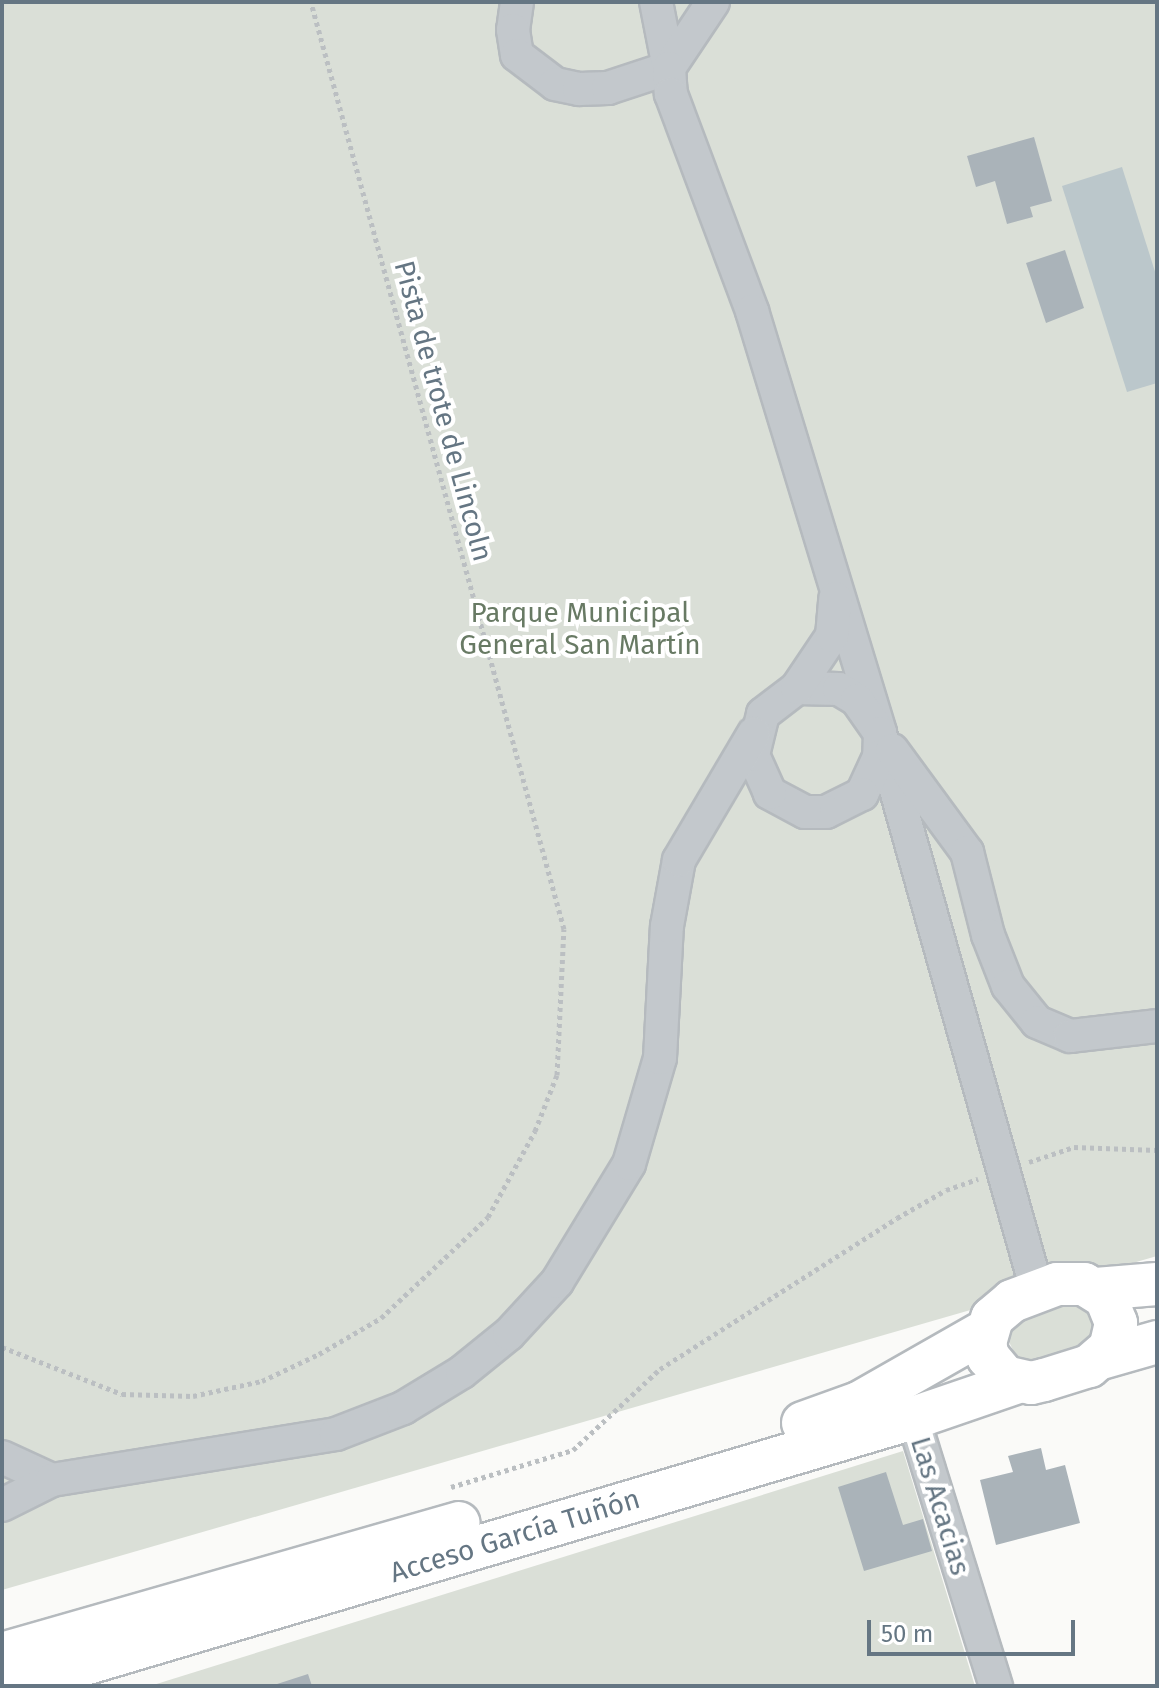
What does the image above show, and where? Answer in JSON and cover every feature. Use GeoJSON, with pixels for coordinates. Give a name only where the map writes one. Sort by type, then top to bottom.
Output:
{"type":"FeatureCollection","features":[{"type":"Feature","properties":{"kind":"main road"},"geometry":{"type":"LineString","coordinates":[[1157,1284],[1096,1289],[1070,1283],[1037,1290],[1000,1307],[987,1330],[988,1357],[995,1368],[1018,1382],[1044,1380],[1101,1358],[1157,1342]]}},
{"type":"Feature","properties":{"kind":"main road"},"geometry":{"type":"LineString","coordinates":[[1096,1289],[1106,1298],[1116,1323],[1115,1336],[1101,1358]]}},
{"type":"Feature","properties":{"kind":"main road","name":"Acceso García Tuñón"},"geometry":{"type":"LineString","coordinates":[[2,1654],[796,1426],[859,1403],[987,1330]]}},
{"type":"Feature","properties":{"kind":"main road","name":"Acceso García Tuñón"},"geometry":{"type":"LineString","coordinates":[[10,1686],[913,1418],[1018,1382]]}},
{"type":"Feature","properties":{"kind":"street"},"geometry":{"type":"LineString","coordinates":[[517,2],[517,55],[555,84],[608,88],[669,68],[713,2]]}},
{"type":"Feature","properties":{"kind":"street"},"geometry":{"type":"LineString","coordinates":[[656,2],[671,94],[752,311],[880,733],[1006,1170],[1037,1290]]}},
{"type":"Feature","properties":{"kind":"street"},"geometry":{"type":"LineString","coordinates":[[797,688],[832,636],[836,589]]}},
{"type":"Feature","properties":{"kind":"street"},"geometry":{"type":"LineString","coordinates":[[2,1505],[52,1480],[349,1429],[403,1408],[462,1372],[509,1334],[557,1282],[629,1164],[660,1058],[667,926],[679,860],[777,698],[797,688],[839,689],[857,700],[967,852],[988,935],[1008,986],[1037,1022],[1070,1036],[1157,1026]]}},
{"type":"Feature","properties":{"kind":"street"},"geometry":{"type":"LineString","coordinates":[[754,733],[758,776],[770,793],[805,812],[826,812],[862,794],[879,757],[880,733]]}},
{"type":"Feature","properties":{"kind":"street","name":"Las Acacias"},"geometry":{"type":"LineString","coordinates":[[913,1418],[996,1686]]}},
{"type":"Feature","properties":{"kind":"street"},"geometry":{"type":"LineString","coordinates":[[2,1457],[52,1480]]}},
{"type":"Feature","properties":{"kind":"path","name":"Pista de trote de Lincoln"},"geometry":{"type":"LineString","coordinates":[[2,1347],[122,1394],[193,1396],[262,1381],[319,1354],[381,1318],[488,1217],[535,1131],[557,1075],[564,929],[311,2]]}},
{"type":"Feature","properties":{"kind":"path"},"geometry":{"type":"LineString","coordinates":[[438,1491],[573,1450],[660,1369],[946,1190],[1074,1147],[1157,1150]]}},
{"type":"Feature","properties":{"kind":"green space","name":"Parque Municipal General San Martín"},"geometry":{"type":"Polygon","coordinates":[[[2,2],[1157,2],[1157,1256],[2,1590],[2,2]]]}},
{"type":"Feature","properties":{"kind":"green space"},"geometry":{"type":"Polygon","coordinates":[[[1072,1298],[1097,1314],[1096,1344],[1036,1366],[1018,1360],[1006,1336],[1012,1318],[1072,1298]]]}},
{"type":"Feature","properties":{"kind":"green space"},"geometry":{"type":"Polygon","coordinates":[[[903,1451],[975,1686],[150,1686],[903,1451]]]}},
{"type":"Feature","properties":{"kind":"shaded area"},"geometry":{"type":"Polygon","coordinates":[[[1122,167],[1157,278],[1157,383],[1127,392],[1062,186],[1122,167]]]}},
{"type":"Feature","properties":{"kind":"building"},"geometry":{"type":"Polygon","coordinates":[[[1034,137],[1052,201],[1030,207],[1033,217],[1007,224],[995,181],[976,187],[967,156],[1034,137]]]}},
{"type":"Feature","properties":{"kind":"building"},"geometry":{"type":"Polygon","coordinates":[[[1065,250],[1084,308],[1046,323],[1026,263],[1065,250]]]}},
{"type":"Feature","properties":{"kind":"building"},"geometry":{"type":"Polygon","coordinates":[[[1041,1448],[1046,1470],[1065,1465],[1080,1523],[996,1545],[980,1480],[1013,1472],[1008,1456],[1041,1448]]]}},
{"type":"Feature","properties":{"kind":"building"},"geometry":{"type":"Polygon","coordinates":[[[886,1472],[903,1525],[923,1519],[932,1551],[864,1571],[838,1487],[886,1472]]]}},
{"type":"Feature","properties":{"kind":"building"},"geometry":{"type":"Polygon","coordinates":[[[308,1674],[312,1686],[274,1686],[274,1685],[308,1674]]]}}]}
